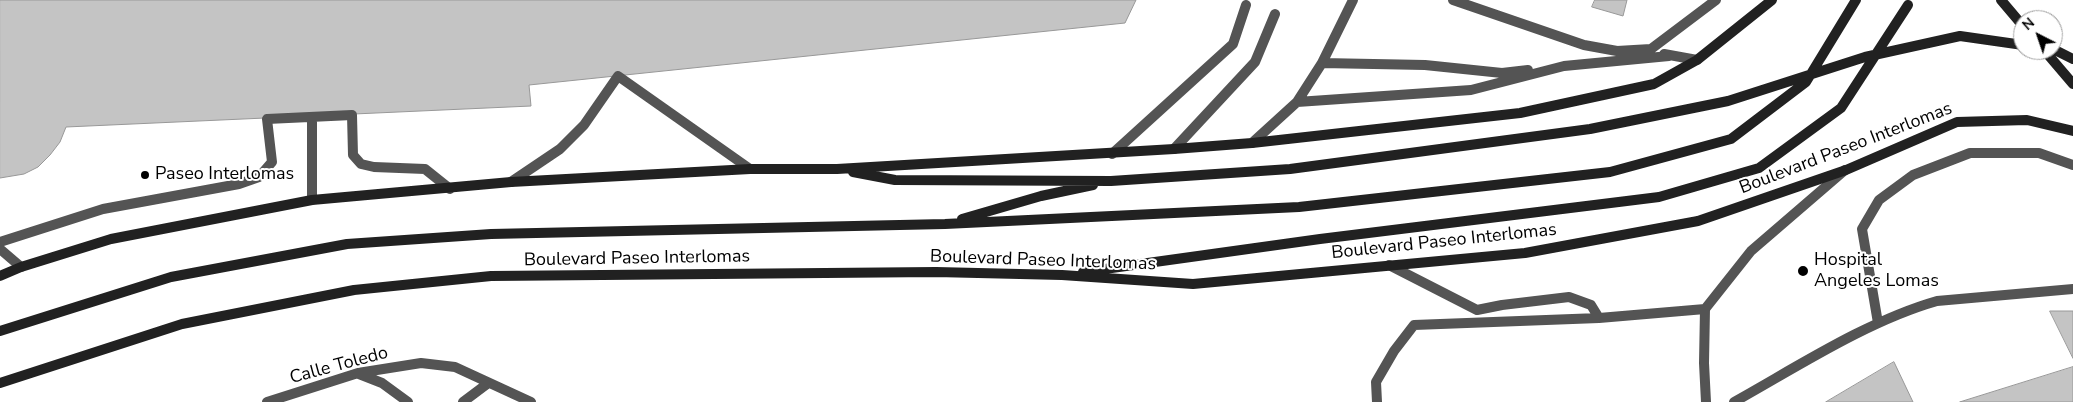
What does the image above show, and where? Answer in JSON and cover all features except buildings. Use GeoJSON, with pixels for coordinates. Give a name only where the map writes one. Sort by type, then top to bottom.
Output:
{"type":"FeatureCollection","features":[{"type":"Feature","properties":{"kind":"main road"},"geometry":{"type":"LineString","coordinates":[[0,276],[22,267],[111,239],[312,200],[511,182],[750,169],[837,169],[1112,154],[1252,144],[1520,113],[1654,84],[1697,60],[1772,0]]}},
{"type":"Feature","properties":{"kind":"main road","name":"Boulevard Paseo Interlomas"},"geometry":{"type":"LineString","coordinates":[[0,331],[171,277],[347,244],[491,234],[945,224],[1299,207],[1610,172],[1731,139],[1806,82],[1856,0]]}},
{"type":"Feature","properties":{"kind":"main road"},"geometry":{"type":"LineString","coordinates":[[2001,0],[2013,14]]}},
{"type":"Feature","properties":{"kind":"main road"},"geometry":{"type":"LineString","coordinates":[[1062,275],[1320,239],[1659,197],[1760,168],[1841,108],[1908,5]]}},
{"type":"Feature","properties":{"kind":"main road"},"geometry":{"type":"LineString","coordinates":[[837,169],[895,180],[1111,181],[1290,169],[1590,129],[1728,101],[1865,57],[1960,36],[2013,44]]}},
{"type":"Feature","properties":{"kind":"main road"},"geometry":{"type":"LineString","coordinates":[[2053,60],[2073,84]]}},
{"type":"Feature","properties":{"kind":"main road","name":"Boulevard Paseo Interlomas"},"geometry":{"type":"LineString","coordinates":[[0,383],[182,324],[354,290],[491,276],[936,272],[1062,275],[1193,284],[1526,253],[1698,221],[1846,170],[1957,122],[2028,120],[2073,131]]}},
{"type":"Feature","properties":{"kind":"main road"},"geometry":{"type":"LineString","coordinates":[[945,224],[1041,196],[1111,181]]}},
{"type":"Feature","properties":{"kind":"street"},"geometry":{"type":"LineString","coordinates":[[1252,144],[1297,102],[1322,63],[1353,0]]}},
{"type":"Feature","properties":{"kind":"street"},"geometry":{"type":"LineString","coordinates":[[1453,0],[1584,46],[1616,51],[1651,49],[1668,56]]}},
{"type":"Feature","properties":{"kind":"street"},"geometry":{"type":"LineString","coordinates":[[1651,49],[1716,0]]}},
{"type":"Feature","properties":{"kind":"street"},"geometry":{"type":"LineString","coordinates":[[1112,154],[1233,44],[1246,5]]}},
{"type":"Feature","properties":{"kind":"street"},"geometry":{"type":"LineString","coordinates":[[1174,149],[1255,62],[1275,14]]}},
{"type":"Feature","properties":{"kind":"street"},"geometry":{"type":"LineString","coordinates":[[1322,63],[1425,65],[1502,73],[1668,56],[1697,60]]}},
{"type":"Feature","properties":{"kind":"street"},"geometry":{"type":"LineString","coordinates":[[1297,102],[1472,90],[1564,66]]}},
{"type":"Feature","properties":{"kind":"street"},"geometry":{"type":"LineString","coordinates":[[511,182],[560,150],[584,125],[618,76],[750,169]]}},
{"type":"Feature","properties":{"kind":"street"},"geometry":{"type":"LineString","coordinates":[[0,242],[103,208],[239,184],[259,178],[272,162],[268,119],[352,115],[353,155],[361,164],[374,167],[426,169],[450,189]]}},
{"type":"Feature","properties":{"kind":"street"},"geometry":{"type":"LineString","coordinates":[[312,117],[312,200]]}},
{"type":"Feature","properties":{"kind":"street"},"geometry":{"type":"LineString","coordinates":[[1878,323],[1862,229],[1879,200],[1913,175],[1970,153],[2039,153],[2073,165]]}},
{"type":"Feature","properties":{"kind":"street"},"geometry":{"type":"LineString","coordinates":[[1706,402],[1704,363],[1705,308],[1751,251],[1846,170]]}},
{"type":"Feature","properties":{"kind":"street"},"geometry":{"type":"LineString","coordinates":[[0,249],[22,267]]}},
{"type":"Feature","properties":{"kind":"street"},"geometry":{"type":"LineString","coordinates":[[1389,266],[1477,310],[1502,304],[1569,297],[1591,305],[1599,318]]}},
{"type":"Feature","properties":{"kind":"street"},"geometry":{"type":"LineString","coordinates":[[1734,402],[1878,323],[1937,301],[2073,289]]}},
{"type":"Feature","properties":{"kind":"street"},"geometry":{"type":"LineString","coordinates":[[1377,402],[1376,382],[1394,350],[1414,325],[1599,318],[1705,308]]}},
{"type":"Feature","properties":{"kind":"street","name":"Calle Toledo"},"geometry":{"type":"LineString","coordinates":[[267,402],[358,373],[421,363],[455,367],[488,384],[531,402]]}},
{"type":"Feature","properties":{"kind":"street"},"geometry":{"type":"LineString","coordinates":[[358,373],[382,383],[408,402]]}},
{"type":"Feature","properties":{"kind":"street"},"geometry":{"type":"LineString","coordinates":[[463,402],[488,384]]}},
{"type":"Feature","properties":{"kind":"place","name":"Paseo Interlomas"},"geometry":{"type":"Point","coordinates":[145,175]}},
{"type":"Feature","properties":{"kind":"place","name":"Hospital Angeles Lomas"},"geometry":{"type":"Point","coordinates":[1803,271]}}]}
